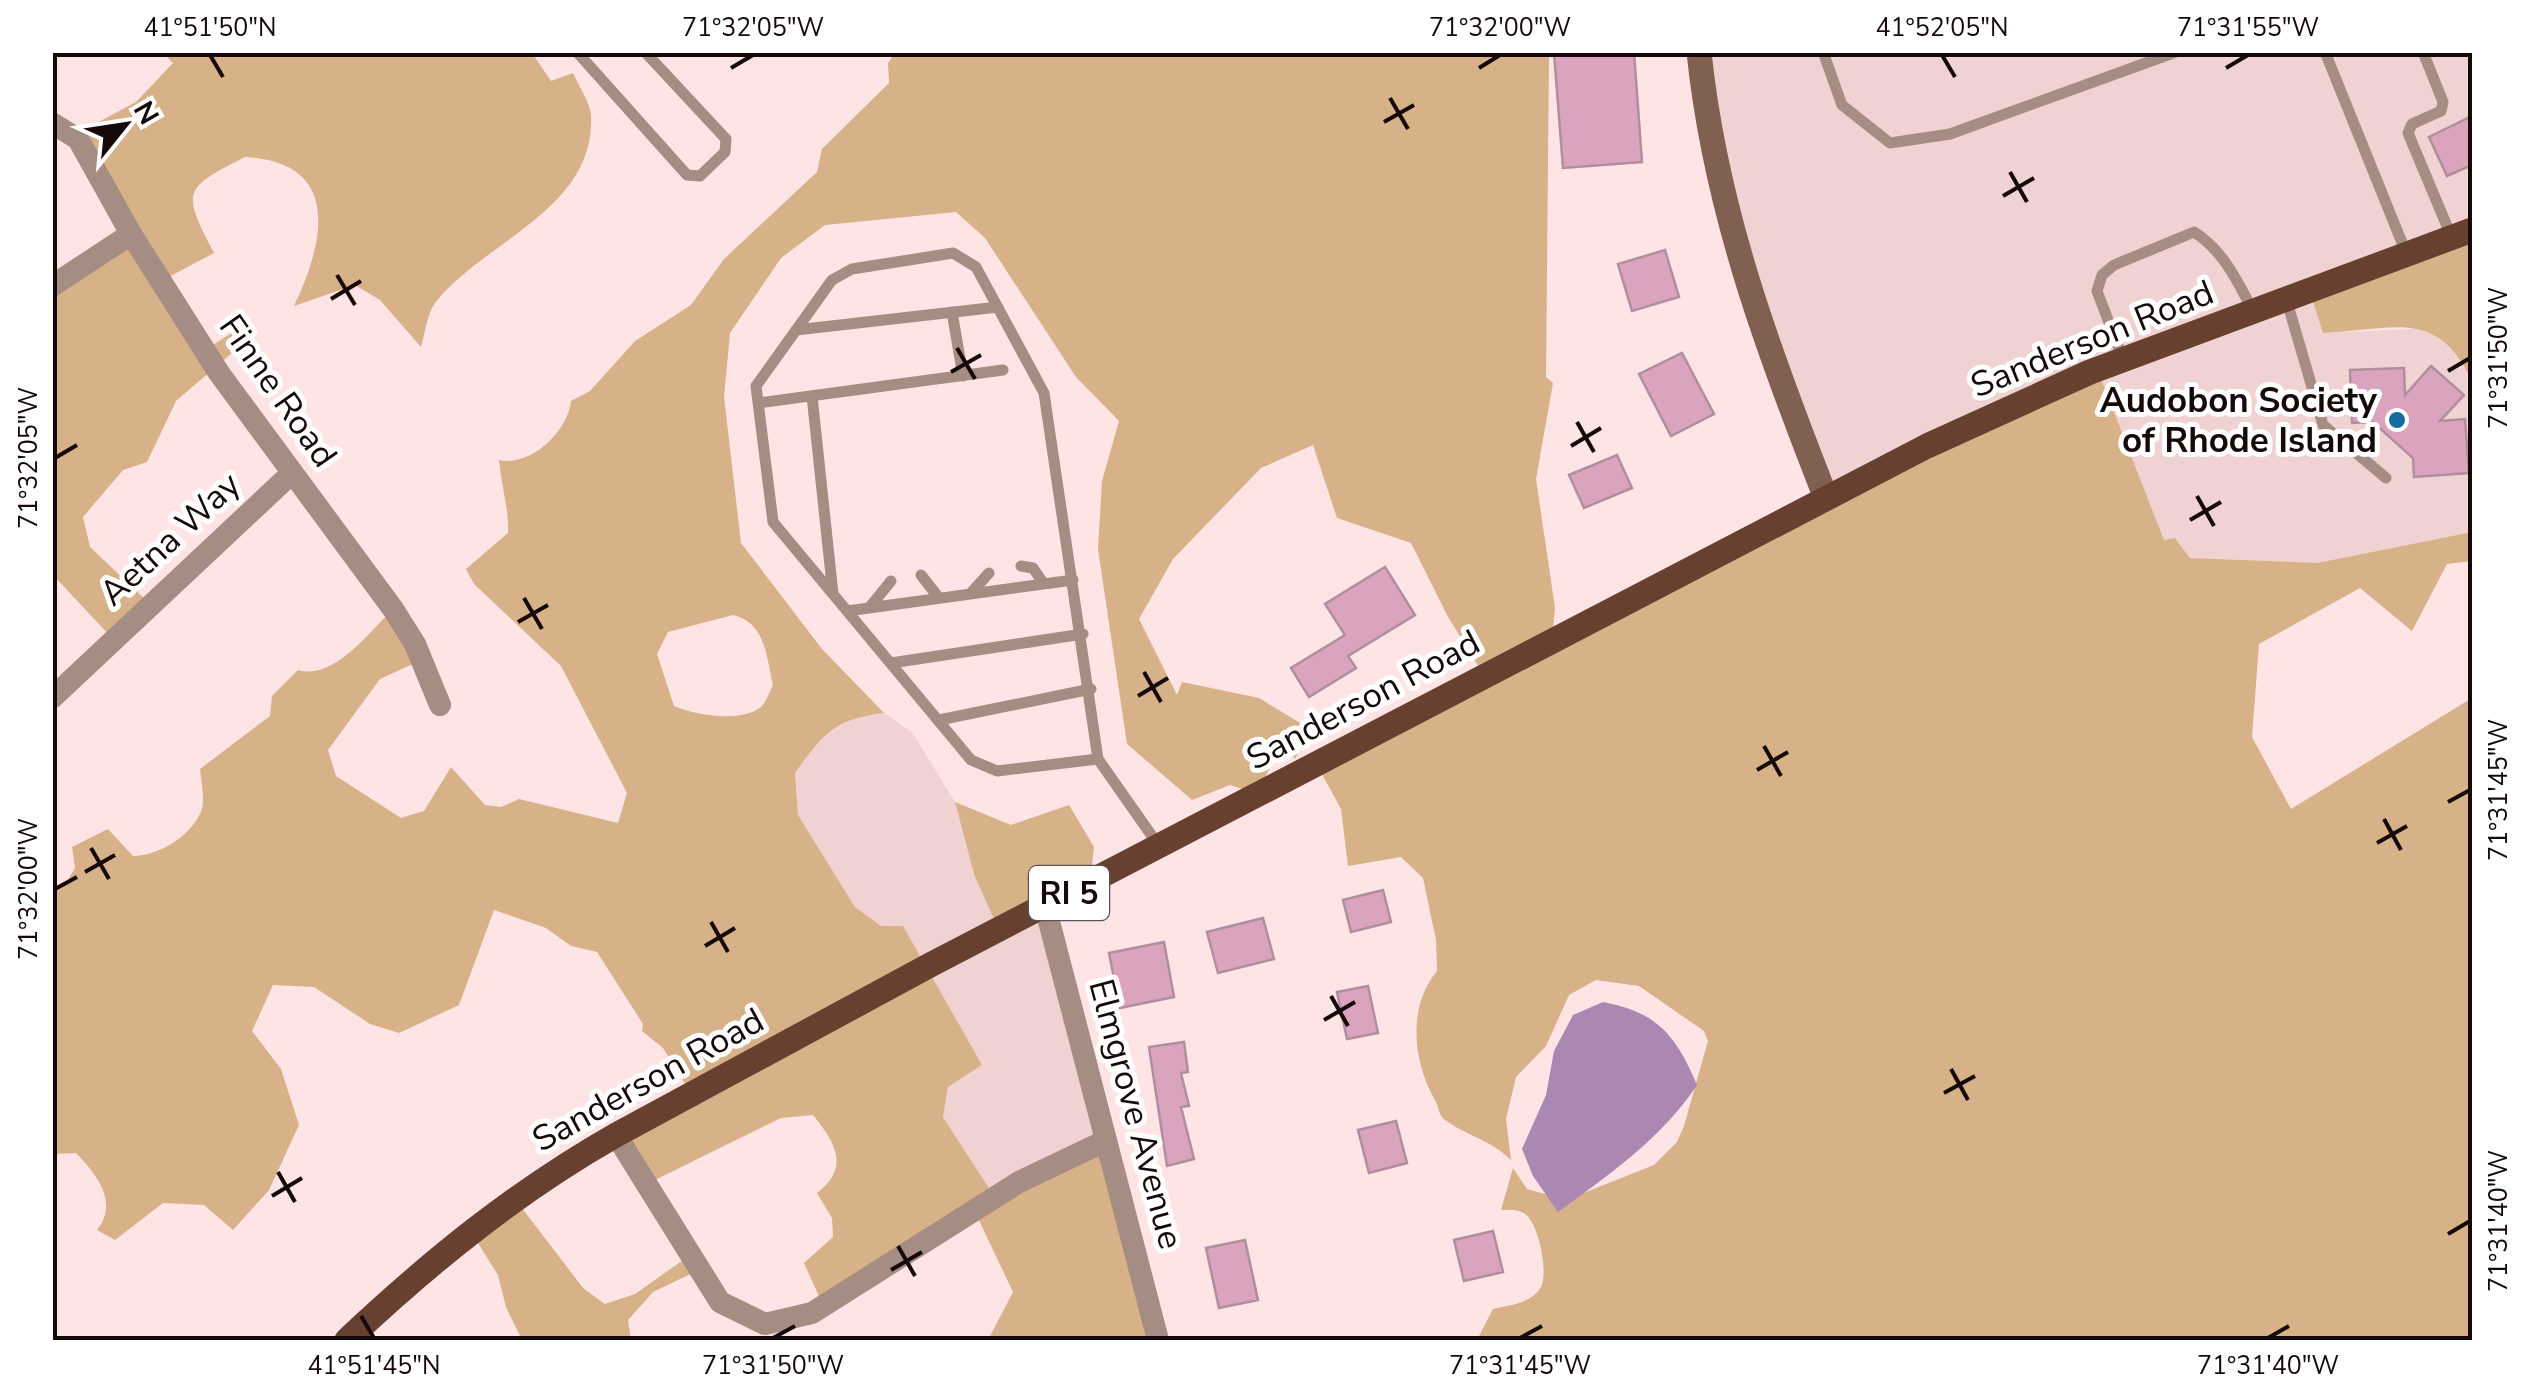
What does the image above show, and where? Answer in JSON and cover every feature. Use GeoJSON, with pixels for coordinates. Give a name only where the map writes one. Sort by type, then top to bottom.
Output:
{"type":"FeatureCollection","features":[{"type":"Feature","properties":{"kind":"main road","name":"Sanderson Road"},"geometry":{"type":"LineString","coordinates":[[347,1340],[476,1225],[616,1134],[1045,906],[1926,446],[2123,359],[2462,234]]}},
{"type":"Feature","properties":{"kind":"street"},"geometry":{"type":"LineString","coordinates":[[1698,52],[1727,214],[1748,294],[1826,498]]}},
{"type":"Feature","properties":{"kind":"street","name":"Finne Road"},"geometry":{"type":"LineString","coordinates":[[52,123],[78,139],[131,234],[219,373],[394,609],[415,644],[440,705]]}},
{"type":"Feature","properties":{"kind":"street"},"geometry":{"type":"LineString","coordinates":[[52,286],[131,234]]}},
{"type":"Feature","properties":{"kind":"street","name":"Aetna Way"},"geometry":{"type":"LineString","coordinates":[[52,698],[292,473]]}},
{"type":"Feature","properties":{"kind":"street","name":"Elmgrove Avenue"},"geometry":{"type":"LineString","coordinates":[[1045,906],[1158,1340]]}},
{"type":"Feature","properties":{"kind":"street"},"geometry":{"type":"LineString","coordinates":[[616,1134],[720,1302],[748,1319],[773,1324],[812,1313],[1019,1182],[1105,1142]]}},
{"type":"Feature","properties":{"kind":"lane"},"geometry":{"type":"LineString","coordinates":[[577,52],[687,176],[700,176],[725,152],[726,139],[645,52]]}},
{"type":"Feature","properties":{"kind":"lane"},"geometry":{"type":"LineString","coordinates":[[1823,52],[1842,106],[1890,143],[1950,134],[2174,53]]}},
{"type":"Feature","properties":{"kind":"lane"},"geometry":{"type":"LineString","coordinates":[[2325,52],[2407,255]]}},
{"type":"Feature","properties":{"kind":"lane"},"geometry":{"type":"LineString","coordinates":[[2423,52],[2442,111],[2412,124],[2408,133],[2462,234]]}},
{"type":"Feature","properties":{"kind":"lane"},"geometry":{"type":"LineString","coordinates":[[2123,359],[2097,291],[2102,275],[2176,237],[2194,232],[2207,240],[2234,275],[2253,310]]}},
{"type":"Feature","properties":{"kind":"lane"},"geometry":{"type":"LineString","coordinates":[[1098,759],[996,771],[972,760],[773,522],[756,386],[832,280],[852,269],[953,254],[976,266],[1044,393],[1091,688],[1098,759],[1160,846]]}},
{"type":"Feature","properties":{"kind":"lane"},"geometry":{"type":"LineString","coordinates":[[2286,298],[2323,425],[2386,478]]}},
{"type":"Feature","properties":{"kind":"lane"},"geometry":{"type":"LineString","coordinates":[[796,330],[998,307]]}},
{"type":"Feature","properties":{"kind":"lane"},"geometry":{"type":"LineString","coordinates":[[952,312],[962,376]]}},
{"type":"Feature","properties":{"kind":"lane"},"geometry":{"type":"LineString","coordinates":[[758,403],[1003,370]]}},
{"type":"Feature","properties":{"kind":"lane"},"geometry":{"type":"LineString","coordinates":[[812,396],[833,594]]}},
{"type":"Feature","properties":{"kind":"lane"},"geometry":{"type":"LineString","coordinates":[[1021,566],[1033,568],[1044,584]]}},
{"type":"Feature","properties":{"kind":"lane"},"geometry":{"type":"LineString","coordinates":[[970,594],[990,573]]}},
{"type":"Feature","properties":{"kind":"lane"},"geometry":{"type":"LineString","coordinates":[[921,575],[939,598]]}},
{"type":"Feature","properties":{"kind":"lane"},"geometry":{"type":"LineString","coordinates":[[847,611],[1073,580]]}},
{"type":"Feature","properties":{"kind":"lane"},"geometry":{"type":"LineString","coordinates":[[869,608],[891,581]]}},
{"type":"Feature","properties":{"kind":"lane"},"geometry":{"type":"LineString","coordinates":[[891,663],[1083,634]]}},
{"type":"Feature","properties":{"kind":"lane"},"geometry":{"type":"LineString","coordinates":[[939,720],[1091,688]]}},
{"type":"Feature","properties":{"kind":"shaded area"},"geometry":{"type":"Polygon","coordinates":[[[163,53],[532,53],[551,81],[573,73],[591,115],[588,148],[575,176],[533,221],[456,281],[435,303],[421,347],[380,300],[355,285],[294,306],[318,232],[318,209],[311,189],[298,173],[276,162],[245,157],[199,185],[193,204],[214,253],[165,279],[208,348],[251,321],[254,334],[176,401],[147,462],[123,470],[83,517],[90,547],[149,603],[111,637],[53,575],[53,285],[133,234],[80,132],[136,102],[173,63],[163,53]]]}},
{"type":"Feature","properties":{"kind":"shaded area"},"geometry":{"type":"Polygon","coordinates":[[[895,53],[1549,53],[1546,377],[1553,383],[1536,479],[1555,608],[1552,638],[2098,371],[2164,540],[2175,538],[2190,558],[2317,563],[2472,532],[2472,561],[2447,564],[2412,631],[2360,588],[2259,644],[2252,737],[2291,809],[2472,698],[2472,1340],[1477,1340],[1493,1309],[1532,1297],[1543,1280],[1541,1247],[1534,1226],[1524,1213],[1501,1210],[1513,1168],[1527,1189],[1566,1200],[1654,1165],[1677,1142],[1684,1126],[1708,1041],[1704,1031],[1639,986],[1596,980],[1569,995],[1546,1046],[1516,1077],[1506,1119],[1511,1160],[1443,1118],[1422,1069],[1416,1035],[1421,1001],[1437,971],[1436,940],[1423,878],[1401,857],[1348,866],[1341,809],[1317,765],[1483,674],[1447,615],[1411,543],[1337,518],[1313,445],[1261,468],[1173,559],[1139,619],[1177,695],[1182,682],[1259,698],[1310,729],[1295,759],[1283,738],[1258,794],[1230,785],[1192,800],[1127,744],[1098,549],[1102,481],[1119,421],[1076,377],[985,238],[956,212],[825,225],[781,258],[730,333],[724,397],[741,543],[822,649],[884,713],[842,724],[814,748],[795,773],[798,815],[855,907],[881,926],[903,926],[982,1065],[948,1087],[943,1117],[994,1196],[1105,1141],[1158,1340],[988,1340],[1013,1292],[975,1212],[822,1303],[804,1263],[833,1237],[832,1218],[817,1193],[834,1174],[836,1155],[828,1135],[813,1115],[781,1118],[649,1183],[622,1137],[690,1092],[663,1048],[642,1031],[643,1024],[597,952],[571,946],[546,928],[494,910],[459,1005],[399,1033],[370,1024],[314,987],[273,985],[252,1031],[281,1069],[299,1125],[269,1190],[233,1230],[204,1205],[163,1203],[115,1240],[97,1230],[106,1209],[98,1180],[76,1153],[53,1154],[52,891],[64,886],[75,868],[72,847],[108,829],[133,856],[174,842],[191,827],[202,809],[200,769],[270,716],[272,696],[298,670],[325,668],[338,661],[393,609],[424,659],[380,679],[328,750],[336,776],[401,818],[424,811],[451,767],[485,805],[501,807],[519,799],[618,823],[627,793],[561,666],[474,584],[466,569],[508,533],[499,460],[523,458],[546,444],[563,424],[571,401],[590,391],[635,341],[691,305],[724,259],[817,172],[822,149],[889,83],[888,63],[895,53]],[[733,615],[668,632],[657,654],[674,706],[730,716],[753,712],[763,705],[773,685],[763,642],[744,619],[733,615]]]}},
{"type":"Feature","properties":{"kind":"shaded area"},"geometry":{"type":"Polygon","coordinates":[[[1700,53],[2472,53],[2472,230],[2323,333],[2427,328],[2458,350],[2472,381],[2472,532],[2317,563],[2190,558],[2175,538],[2164,540],[2098,371],[1832,494],[1776,358],[1700,53]]]}},
{"type":"Feature","properties":{"kind":"shaded area"},"geometry":{"type":"Polygon","coordinates":[[[2472,230],[2472,381],[2444,342],[2428,333],[2392,327],[2323,333],[2310,292],[2472,230]]]}},
{"type":"Feature","properties":{"kind":"shaded area"},"geometry":{"type":"Polygon","coordinates":[[[884,713],[912,732],[955,802],[974,874],[1049,917],[1107,1135],[994,1196],[943,1117],[948,1087],[982,1065],[881,926],[855,907],[798,815],[795,773],[821,738],[847,718],[884,713]]]}},
{"type":"Feature","properties":{"kind":"shaded area"},"geometry":{"type":"Polygon","coordinates":[[[955,802],[1011,825],[1069,805],[1094,847],[1090,882],[997,926],[974,874],[955,802]]]}},
{"type":"Feature","properties":{"kind":"shaded area"},"geometry":{"type":"Polygon","coordinates":[[[1603,1002],[1638,1012],[1662,1028],[1681,1052],[1697,1085],[1651,1139],[1558,1212],[1533,1176],[1522,1149],[1546,1095],[1554,1051],[1573,1015],[1603,1002]]]}},
{"type":"Feature","properties":{"kind":"shaded area"},"geometry":{"type":"Polygon","coordinates":[[[515,1199],[583,1288],[605,1304],[635,1294],[689,1256],[701,1269],[653,1292],[628,1320],[631,1340],[522,1340],[506,1307],[498,1275],[471,1232],[515,1199]]]}},
{"type":"Feature","properties":{"kind":"building"},"geometry":{"type":"Polygon","coordinates":[[[1634,52],[1642,162],[1563,168],[1554,53],[1634,52]]]}},
{"type":"Feature","properties":{"kind":"building"},"geometry":{"type":"Polygon","coordinates":[[[2472,116],[2472,165],[2447,176],[2429,137],[2472,116]]]}},
{"type":"Feature","properties":{"kind":"building"},"geometry":{"type":"Polygon","coordinates":[[[1665,250],[1679,297],[1632,311],[1618,264],[1665,250]]]}},
{"type":"Feature","properties":{"kind":"building"},"geometry":{"type":"Polygon","coordinates":[[[1682,353],[1714,414],[1671,436],[1639,374],[1682,353]]]}},
{"type":"Feature","properties":{"kind":"building","name":"Audobon Society of Rhode Island"},"geometry":{"type":"Polygon","coordinates":[[[2431,366],[2464,395],[2440,421],[2465,419],[2469,473],[2414,477],[2413,458],[2373,422],[2352,423],[2350,370],[2404,368],[2405,395],[2431,366]]]}},
{"type":"Feature","properties":{"kind":"building"},"geometry":{"type":"Polygon","coordinates":[[[1617,455],[1632,488],[1584,508],[1569,475],[1617,455]]]}},
{"type":"Feature","properties":{"kind":"building"},"geometry":{"type":"Polygon","coordinates":[[[1385,567],[1415,615],[1348,656],[1356,668],[1309,697],[1291,668],[1345,635],[1325,604],[1385,567]]]}},
{"type":"Feature","properties":{"kind":"building"},"geometry":{"type":"Polygon","coordinates":[[[1383,890],[1391,922],[1351,932],[1343,900],[1383,890]]]}},
{"type":"Feature","properties":{"kind":"building"},"geometry":{"type":"Polygon","coordinates":[[[1263,918],[1274,959],[1218,973],[1207,932],[1263,918]]]}},
{"type":"Feature","properties":{"kind":"building"},"geometry":{"type":"Polygon","coordinates":[[[1164,942],[1174,997],[1120,1008],[1109,953],[1164,942]]]}},
{"type":"Feature","properties":{"kind":"building"},"geometry":{"type":"Polygon","coordinates":[[[1368,986],[1378,1033],[1347,1039],[1337,992],[1368,986]]]}},
{"type":"Feature","properties":{"kind":"building"},"geometry":{"type":"Polygon","coordinates":[[[1184,1042],[1188,1072],[1181,1073],[1189,1106],[1181,1107],[1194,1159],[1167,1166],[1149,1047],[1184,1042]]]}},
{"type":"Feature","properties":{"kind":"building"},"geometry":{"type":"Polygon","coordinates":[[[1396,1121],[1407,1163],[1369,1173],[1358,1130],[1396,1121]]]}},
{"type":"Feature","properties":{"kind":"building"},"geometry":{"type":"Polygon","coordinates":[[[1493,1231],[1503,1272],[1464,1281],[1454,1240],[1493,1231]]]}},
{"type":"Feature","properties":{"kind":"building"},"geometry":{"type":"Polygon","coordinates":[[[1245,1240],[1258,1300],[1219,1308],[1206,1248],[1245,1240]]]}},
{"type":"Feature","properties":{"kind":"place","name":"Audobon Society of Rhode Island"},"geometry":{"type":"Point","coordinates":[2397,420]}}]}
